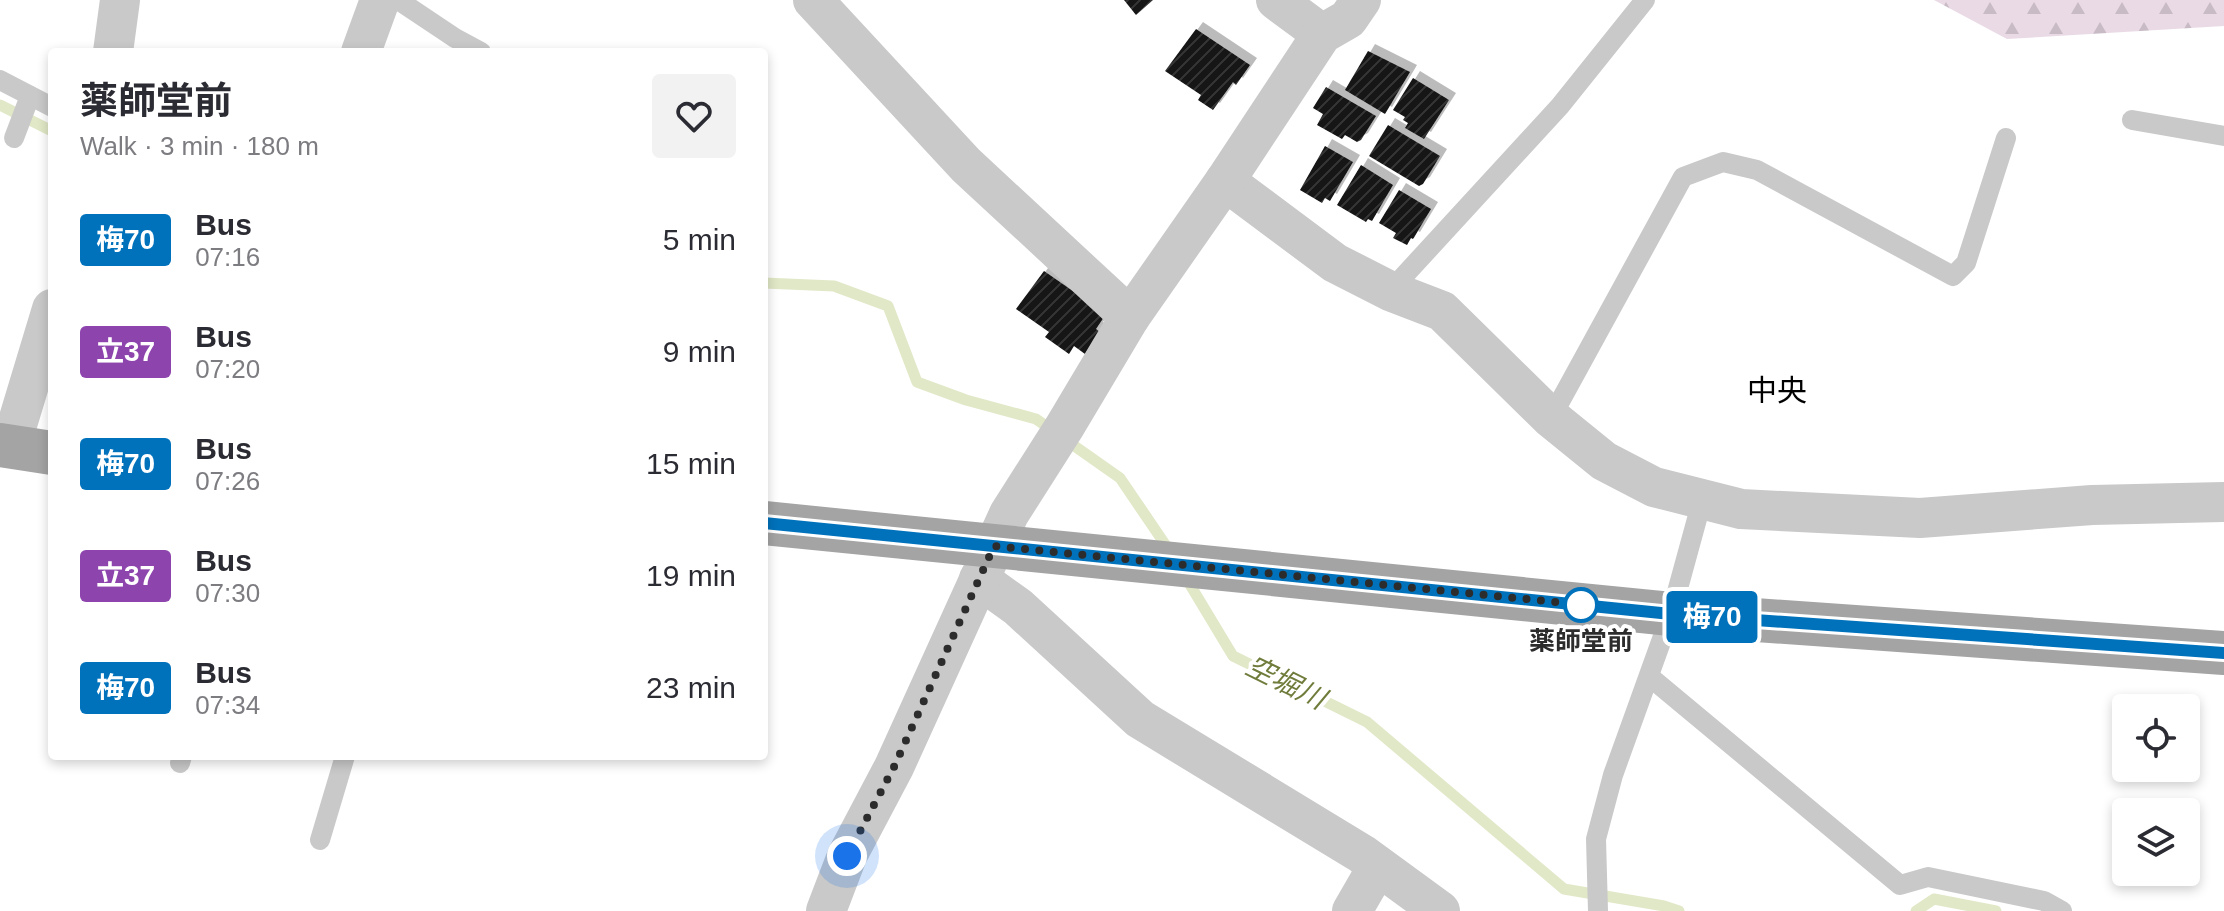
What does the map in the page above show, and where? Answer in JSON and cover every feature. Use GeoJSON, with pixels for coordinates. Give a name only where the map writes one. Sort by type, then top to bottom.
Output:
{"type":"FeatureCollection","features":[{"type":"Feature","properties":{"kind":"main road"},"geometry":{"type":"LineString","coordinates":[[768,524],[986,562],[1148,560],[1671,614],[2224,653]]}},
{"type":"Feature","properties":{"kind":"street"},"geometry":{"type":"LineString","coordinates":[[114,48],[120,0]]}},
{"type":"Feature","properties":{"kind":"street"},"geometry":{"type":"LineString","coordinates":[[362,48],[380,0]]}},
{"type":"Feature","properties":{"kind":"street"},"geometry":{"type":"LineString","coordinates":[[813,0],[966,165],[1130,317]]}},
{"type":"Feature","properties":{"kind":"street"},"geometry":{"type":"LineString","coordinates":[[1276,0],[1322,34]]}},
{"type":"Feature","properties":{"kind":"street"},"geometry":{"type":"LineString","coordinates":[[826,911],[847,856],[894,767],[1009,514],[1130,317],[1322,34],[1348,19],[1361,0]]}},
{"type":"Feature","properties":{"kind":"street"},"geometry":{"type":"LineString","coordinates":[[1225,181],[1335,263],[1390,291],[1442,311],[1551,418],[1604,461],[1654,487],[1741,509],[1920,518],[2092,505],[2224,502]]}},
{"type":"Feature","properties":{"kind":"street"},"geometry":{"type":"LineString","coordinates":[[15,456],[48,325]]}},
{"type":"Feature","properties":{"kind":"street"},"geometry":{"type":"LineString","coordinates":[[986,562],[1018,607],[1140,719],[1378,866],[1440,911]]}},
{"type":"Feature","properties":{"kind":"street"},"geometry":{"type":"LineString","coordinates":[[1352,911],[1378,866]]}},
{"type":"Feature","properties":{"kind":"lane"},"geometry":{"type":"LineString","coordinates":[[398,0],[475,48]]}},
{"type":"Feature","properties":{"kind":"lane"},"geometry":{"type":"LineString","coordinates":[[1390,291],[1560,106],[1645,0]]}},
{"type":"Feature","properties":{"kind":"lane"},"geometry":{"type":"LineString","coordinates":[[0,80],[48,105]]}},
{"type":"Feature","properties":{"kind":"lane"},"geometry":{"type":"LineString","coordinates":[[14,138],[30,97]]}},
{"type":"Feature","properties":{"kind":"lane"},"geometry":{"type":"LineString","coordinates":[[2132,120],[2224,136]]}},
{"type":"Feature","properties":{"kind":"lane"},"geometry":{"type":"LineString","coordinates":[[1551,418],[1683,177],[1723,162],[1757,170],[1953,276],[1966,263],[2006,138]]}},
{"type":"Feature","properties":{"kind":"lane"},"geometry":{"type":"LineString","coordinates":[[1598,902],[1596,839],[1613,775],[1671,614],[1703,497]]}},
{"type":"Feature","properties":{"kind":"lane"},"geometry":{"type":"LineString","coordinates":[[1650,677],[1900,885],[1928,877],[2044,901],[2062,911]]}},
{"type":"Feature","properties":{"kind":"lane"},"geometry":{"type":"LineString","coordinates":[[320,840],[344,760]]}},
{"type":"Feature","properties":{"kind":"green space"},"geometry":{"type":"Polygon","coordinates":[[[1934,0],[2224,0],[2224,26],[2007,39],[1934,0]]]}},
{"type":"Feature","properties":{"kind":"building"},"geometry":{"type":"Polygon","coordinates":[[[1124,0],[1153,0],[1136,15],[1124,0]]]}},
{"type":"Feature","properties":{"kind":"building"},"geometry":{"type":"Polygon","coordinates":[[[1196,29],[1250,65],[1213,110],[1198,100],[1201,95],[1165,71],[1196,29]]]}},
{"type":"Feature","properties":{"kind":"building"},"geometry":{"type":"Polygon","coordinates":[[[1368,51],[1410,72],[1385,114],[1345,90],[1368,51]]]}},
{"type":"Feature","properties":{"kind":"building"},"geometry":{"type":"Polygon","coordinates":[[[1413,78],[1449,100],[1424,139],[1405,128],[1408,123],[1403,120],[1405,117],[1393,110],[1413,78]]]}},
{"type":"Feature","properties":{"kind":"building"},"geometry":{"type":"Polygon","coordinates":[[[1326,87],[1376,116],[1361,140],[1357,142],[1345,135],[1342,139],[1317,125],[1323,114],[1313,108],[1326,87]]]}},
{"type":"Feature","properties":{"kind":"building"},"geometry":{"type":"Polygon","coordinates":[[[1388,125],[1440,156],[1423,184],[1419,186],[1369,156],[1388,125]]]}},
{"type":"Feature","properties":{"kind":"building"},"geometry":{"type":"Polygon","coordinates":[[[1325,146],[1353,162],[1330,201],[1325,198],[1322,203],[1300,190],[1325,146]]]}},
{"type":"Feature","properties":{"kind":"building"},"geometry":{"type":"Polygon","coordinates":[[[1361,165],[1393,185],[1372,221],[1368,219],[1366,222],[1337,205],[1361,165]]]}},
{"type":"Feature","properties":{"kind":"building"},"geometry":{"type":"Polygon","coordinates":[[[1399,190],[1431,209],[1407,245],[1393,238],[1396,233],[1379,223],[1399,190]]]}},
{"type":"Feature","properties":{"kind":"building"},"geometry":{"type":"Polygon","coordinates":[[[1044,271],[1106,314],[1096,329],[1100,332],[1085,354],[1074,346],[1069,354],[1045,337],[1049,332],[1016,309],[1044,271]]]}},
{"type":"Feature","properties":{"kind":"waterway","name":"空堀川"},"geometry":{"type":"LineString","coordinates":[[0,105],[48,129]]}},
{"type":"Feature","properties":{"kind":"waterway","name":"空堀川"},"geometry":{"type":"LineString","coordinates":[[768,283],[834,286],[888,306],[917,382],[966,400],[1036,419],[1120,478],[1171,553]]}},
{"type":"Feature","properties":{"kind":"waterway","name":"空堀川"},"geometry":{"type":"LineString","coordinates":[[1186,578],[1233,656],[1367,722],[1564,889],[1679,911]]}},
{"type":"Feature","properties":{"kind":"waterway","name":"空堀川"},"geometry":{"type":"LineString","coordinates":[[1916,911],[1934,899],[1996,911]]}},
{"type":"Feature","properties":{"kind":"bus line","name":"梅70"},"geometry":{"type":"LineString","coordinates":[[768,523],[1671,614],[2224,653]]}},
{"type":"Feature","properties":{"kind":"place","name":"薬師堂前"},"geometry":{"type":"Point","coordinates":[1581,605]}},
{"type":"Feature","properties":{"kind":"district","name":"中央"},"geometry":{"type":"Point","coordinates":[1777,391]}},
{"type":"Feature","properties":{"kind":"route"},"geometry":{"type":"LineString","coordinates":[[847,856],[894,767],[994,546],[1586,605],[1581,605]]}}]}
